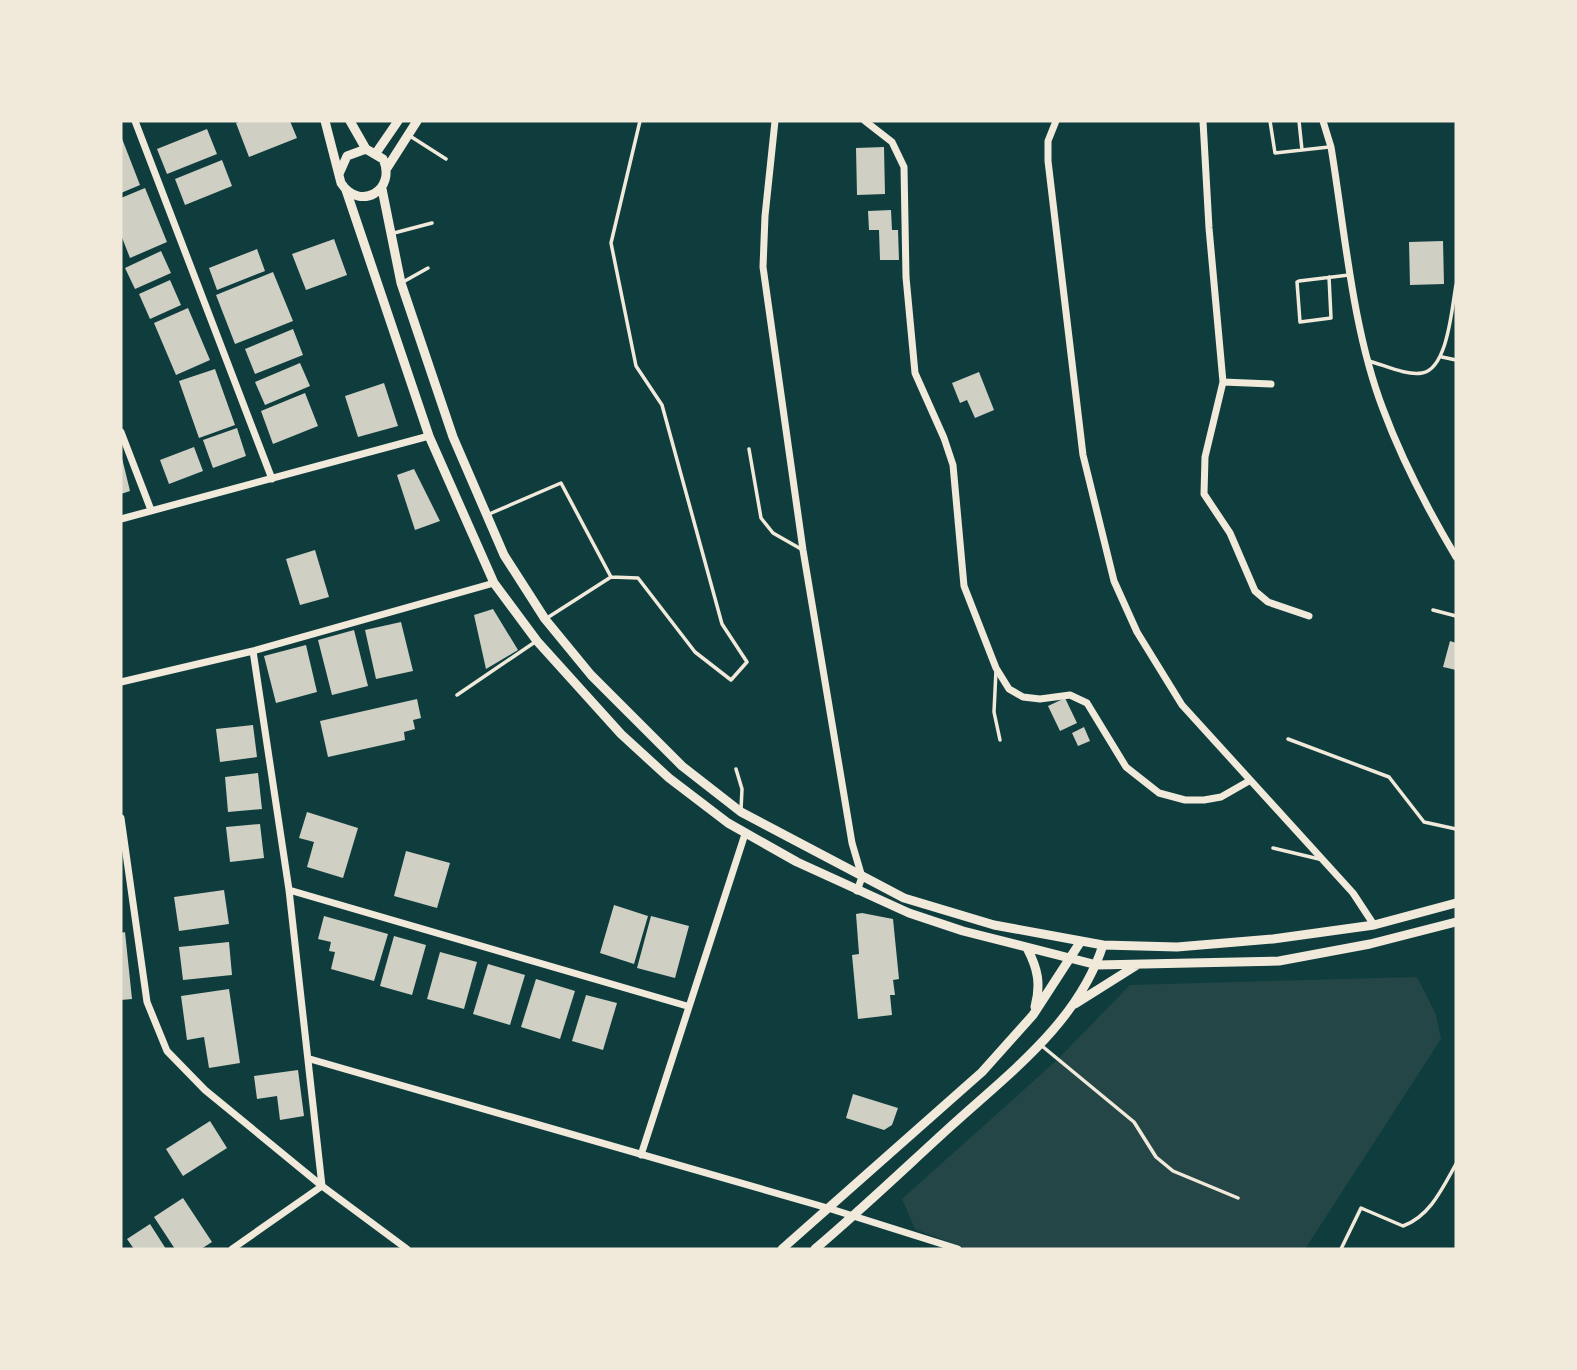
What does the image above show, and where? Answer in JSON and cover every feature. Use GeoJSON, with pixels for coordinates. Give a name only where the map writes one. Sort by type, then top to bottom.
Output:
{"type":"FeatureCollection","features":[{"type":"Feature","properties":{"kind":"street"},"geometry":{"type":"LineString","coordinates":[[135,121],[272,479]]}},
{"type":"Feature","properties":{"kind":"street"},"geometry":{"type":"LineString","coordinates":[[325,121],[339,174],[429,436],[494,583],[537,641],[621,734],[669,778],[745,834],[857,891],[963,932],[1097,965],[1279,961],[1370,944],[1456,922]]}},
{"type":"Feature","properties":{"kind":"street"},"geometry":{"type":"LineString","coordinates":[[350,121],[366,149],[376,153],[387,168]]}},
{"type":"Feature","properties":{"kind":"street"},"geometry":{"type":"LineString","coordinates":[[376,153],[398,121]]}},
{"type":"Feature","properties":{"kind":"street"},"geometry":{"type":"LineString","coordinates":[[417,121],[410,136],[387,168],[387,179],[382,189],[401,283],[453,437],[485,516],[504,555],[545,619],[591,675],[639,726],[682,766],[741,812],[904,898],[956,916],[1103,945],[1177,947],[1374,925],[1456,903]]}},
{"type":"Feature","properties":{"kind":"street"},"geometry":{"type":"LineString","coordinates":[[775,121],[765,204],[764,267],[803,550],[852,843],[862,877],[857,891]]}},
{"type":"Feature","properties":{"kind":"street"},"geometry":{"type":"LineString","coordinates":[[864,121],[892,142],[904,167],[906,277],[915,373],[953,465],[964,586],[996,668],[1009,689],[1023,697],[1040,699],[1070,695],[1087,703],[1126,767],[1159,793],[1185,800],[1204,800],[1221,797],[1249,781]]}},
{"type":"Feature","properties":{"kind":"street"},"geometry":{"type":"LineString","coordinates":[[1056,121],[1048,141],[1048,161],[1083,455],[1114,581],[1161,675],[1182,705],[1353,893],[1374,925]]}},
{"type":"Feature","properties":{"kind":"street"},"geometry":{"type":"LineString","coordinates":[[1203,121],[1208,214],[1223,382],[1205,457],[1204,494],[1230,533],[1248,581],[1255,591],[1268,602],[1309,617]]}},
{"type":"Feature","properties":{"kind":"street"},"geometry":{"type":"LineString","coordinates":[[1323,121],[1331,146],[1351,275],[1369,361],[1382,407],[1401,451],[1456,557]]}},
{"type":"Feature","properties":{"kind":"street"},"geometry":{"type":"LineString","coordinates":[[339,174],[347,156],[366,149]]}},
{"type":"Feature","properties":{"kind":"street"},"geometry":{"type":"LineString","coordinates":[[346,190],[363,198],[382,189]]}},
{"type":"Feature","properties":{"kind":"street"},"geometry":{"type":"LineString","coordinates":[[1223,382],[1271,384]]}},
{"type":"Feature","properties":{"kind":"street"},"geometry":{"type":"LineString","coordinates":[[121,432],[151,510]]}},
{"type":"Feature","properties":{"kind":"street"},"geometry":{"type":"LineString","coordinates":[[121,519],[429,436]]}},
{"type":"Feature","properties":{"kind":"street"},"geometry":{"type":"LineString","coordinates":[[121,682],[253,651],[494,583]]}},
{"type":"Feature","properties":{"kind":"street"},"geometry":{"type":"LineString","coordinates":[[253,651],[289,890],[310,1059],[322,1186]]}},
{"type":"Feature","properties":{"kind":"street"},"geometry":{"type":"LineString","coordinates":[[121,818],[147,1002],[167,1051],[205,1090],[322,1186],[407,1249]]}},
{"type":"Feature","properties":{"kind":"street"},"geometry":{"type":"LineString","coordinates":[[641,1155],[687,1006],[745,834]]}},
{"type":"Feature","properties":{"kind":"street"},"geometry":{"type":"LineString","coordinates":[[289,890],[687,1006]]}},
{"type":"Feature","properties":{"kind":"street"},"geometry":{"type":"LineString","coordinates":[[782,1249],[831,1209],[982,1072],[1032,1015],[1081,941]]}},
{"type":"Feature","properties":{"kind":"street"},"geometry":{"type":"LineString","coordinates":[[815,1249],[1040,1045],[1073,1005],[1097,965],[1103,945]]}},
{"type":"Feature","properties":{"kind":"street"},"geometry":{"type":"LineString","coordinates":[[1027,948],[1039,980],[1032,1015]]}},
{"type":"Feature","properties":{"kind":"street"},"geometry":{"type":"LineString","coordinates":[[1073,1005],[1137,965]]}},
{"type":"Feature","properties":{"kind":"street"},"geometry":{"type":"LineString","coordinates":[[310,1059],[831,1209],[958,1249]]}},
{"type":"Feature","properties":{"kind":"street"},"geometry":{"type":"LineString","coordinates":[[232,1249],[322,1186]]}},
{"type":"Feature","properties":{"kind":"lane"},"geometry":{"type":"LineString","coordinates":[[545,619],[611,577],[638,578],[695,652],[731,680],[747,662],[722,624],[662,405],[636,366],[611,243],[640,121]]}},
{"type":"Feature","properties":{"kind":"lane"},"geometry":{"type":"LineString","coordinates":[[1270,121],[1273,152],[1331,146]]}},
{"type":"Feature","properties":{"kind":"lane"},"geometry":{"type":"LineString","coordinates":[[1299,121],[1302,150]]}},
{"type":"Feature","properties":{"kind":"lane"},"geometry":{"type":"LineString","coordinates":[[410,136],[446,159]]}},
{"type":"Feature","properties":{"kind":"lane"},"geometry":{"type":"LineString","coordinates":[[390,234],[432,223]]}},
{"type":"Feature","properties":{"kind":"lane"},"geometry":{"type":"LineString","coordinates":[[401,283],[428,268]]}},
{"type":"Feature","properties":{"kind":"lane"},"geometry":{"type":"LineString","coordinates":[[1329,277],[1331,318],[1300,322],[1297,282],[1329,277],[1351,275]]}},
{"type":"Feature","properties":{"kind":"lane"},"geometry":{"type":"LineString","coordinates":[[1369,361],[1420,374],[1434,368],[1442,357],[1456,285]]}},
{"type":"Feature","properties":{"kind":"lane"},"geometry":{"type":"LineString","coordinates":[[1442,357],[1456,360]]}},
{"type":"Feature","properties":{"kind":"lane"},"geometry":{"type":"LineString","coordinates":[[749,449],[761,519],[773,533],[803,550]]}},
{"type":"Feature","properties":{"kind":"lane"},"geometry":{"type":"LineString","coordinates":[[485,516],[561,483],[611,577]]}},
{"type":"Feature","properties":{"kind":"lane"},"geometry":{"type":"LineString","coordinates":[[1433,610],[1456,615]]}},
{"type":"Feature","properties":{"kind":"lane"},"geometry":{"type":"LineString","coordinates":[[457,695],[537,641]]}},
{"type":"Feature","properties":{"kind":"lane"},"geometry":{"type":"LineString","coordinates":[[996,668],[994,712],[1000,740]]}},
{"type":"Feature","properties":{"kind":"lane"},"geometry":{"type":"LineString","coordinates":[[1288,739],[1389,777],[1424,822],[1456,829]]}},
{"type":"Feature","properties":{"kind":"lane"},"geometry":{"type":"LineString","coordinates":[[736,769],[743,789],[741,812]]}},
{"type":"Feature","properties":{"kind":"lane"},"geometry":{"type":"LineString","coordinates":[[1273,848],[1325,861]]}},
{"type":"Feature","properties":{"kind":"lane"},"geometry":{"type":"LineString","coordinates":[[1040,1045],[1133,1122],[1156,1157],[1172,1171],[1238,1198]]}},
{"type":"Feature","properties":{"kind":"lane"},"geometry":{"type":"LineString","coordinates":[[1341,1249],[1361,1208],[1403,1226],[1416,1222],[1436,1201],[1456,1164]]}},
{"type":"Feature","properties":{"kind":"shaded area"},"geometry":{"type":"Polygon","coordinates":[[[1417,977],[1436,1015],[1441,1039],[1305,1249],[968,1249],[915,1229],[902,1199],[1057,1060],[1130,985],[1417,977]]]}},
{"type":"Feature","properties":{"kind":"building"},"geometry":{"type":"Polygon","coordinates":[[[290,121],[297,138],[249,157],[236,123],[290,121]]]}},
{"type":"Feature","properties":{"kind":"building"},"geometry":{"type":"Polygon","coordinates":[[[207,129],[217,154],[167,174],[157,149],[207,129]]]}},
{"type":"Feature","properties":{"kind":"building"},"geometry":{"type":"Polygon","coordinates":[[[121,136],[140,185],[121,193],[121,136]]]}},
{"type":"Feature","properties":{"kind":"building"},"geometry":{"type":"Polygon","coordinates":[[[884,147],[885,194],[857,195],[856,148],[884,147]]]}},
{"type":"Feature","properties":{"kind":"building"},"geometry":{"type":"Polygon","coordinates":[[[222,160],[232,186],[185,205],[175,179],[222,160]]]}},
{"type":"Feature","properties":{"kind":"building"},"geometry":{"type":"Polygon","coordinates":[[[145,188],[167,242],[130,258],[121,235],[121,198],[145,188]]]}},
{"type":"Feature","properties":{"kind":"building"},"geometry":{"type":"Polygon","coordinates":[[[891,210],[892,230],[898,230],[899,260],[880,260],[879,230],[869,230],[868,211],[891,210]]]}},
{"type":"Feature","properties":{"kind":"building"},"geometry":{"type":"Polygon","coordinates":[[[334,239],[347,275],[306,290],[292,254],[334,239]]]}},
{"type":"Feature","properties":{"kind":"building"},"geometry":{"type":"Polygon","coordinates":[[[1443,241],[1444,284],[1410,285],[1409,242],[1443,241]]]}},
{"type":"Feature","properties":{"kind":"building"},"geometry":{"type":"Polygon","coordinates":[[[257,249],[265,271],[217,290],[209,268],[257,249]]]}},
{"type":"Feature","properties":{"kind":"building"},"geometry":{"type":"Polygon","coordinates":[[[161,251],[171,273],[135,289],[125,268],[161,251]]]}},
{"type":"Feature","properties":{"kind":"building"},"geometry":{"type":"Polygon","coordinates":[[[273,272],[293,321],[235,344],[216,295],[273,272]]]}},
{"type":"Feature","properties":{"kind":"building"},"geometry":{"type":"Polygon","coordinates":[[[170,280],[181,305],[150,319],[139,294],[170,280]]]}},
{"type":"Feature","properties":{"kind":"building"},"geometry":{"type":"Polygon","coordinates":[[[188,308],[210,360],[176,375],[154,323],[188,308]]]}},
{"type":"Feature","properties":{"kind":"building"},"geometry":{"type":"Polygon","coordinates":[[[293,329],[303,355],[255,374],[245,349],[293,329]]]}},
{"type":"Feature","properties":{"kind":"building"},"geometry":{"type":"Polygon","coordinates":[[[300,363],[310,386],[265,405],[255,382],[300,363]]]}},
{"type":"Feature","properties":{"kind":"building"},"geometry":{"type":"Polygon","coordinates":[[[215,369],[235,425],[199,438],[179,381],[215,369]]]}},
{"type":"Feature","properties":{"kind":"building"},"geometry":{"type":"Polygon","coordinates":[[[979,372],[994,410],[975,418],[967,400],[960,403],[952,383],[979,372]]]}},
{"type":"Feature","properties":{"kind":"building"},"geometry":{"type":"Polygon","coordinates":[[[384,383],[398,426],[358,437],[345,396],[384,383]]]}},
{"type":"Feature","properties":{"kind":"building"},"geometry":{"type":"Polygon","coordinates":[[[305,393],[318,426],[273,444],[261,411],[305,393]]]}},
{"type":"Feature","properties":{"kind":"building"},"geometry":{"type":"Polygon","coordinates":[[[237,428],[246,456],[213,468],[203,440],[237,428]]]}},
{"type":"Feature","properties":{"kind":"building"},"geometry":{"type":"Polygon","coordinates":[[[194,447],[203,471],[169,484],[160,460],[194,447]]]}},
{"type":"Feature","properties":{"kind":"building"},"geometry":{"type":"Polygon","coordinates":[[[121,459],[130,491],[121,494],[121,459]]]}},
{"type":"Feature","properties":{"kind":"building"},"geometry":{"type":"Polygon","coordinates":[[[414,469],[440,521],[415,530],[397,475],[414,469]]]}},
{"type":"Feature","properties":{"kind":"building"},"geometry":{"type":"Polygon","coordinates":[[[315,550],[329,597],[300,605],[286,559],[315,550]]]}},
{"type":"Feature","properties":{"kind":"building"},"geometry":{"type":"Polygon","coordinates":[[[493,609],[518,650],[486,669],[474,615],[493,609]]]}},
{"type":"Feature","properties":{"kind":"building"},"geometry":{"type":"Polygon","coordinates":[[[401,622],[413,671],[376,679],[365,630],[401,622]]]}},
{"type":"Feature","properties":{"kind":"building"},"geometry":{"type":"Polygon","coordinates":[[[354,630],[368,686],[332,695],[318,640],[354,630]]]}},
{"type":"Feature","properties":{"kind":"building"},"geometry":{"type":"Polygon","coordinates":[[[1450,641],[1456,643],[1456,670],[1443,667],[1450,641]]]}},
{"type":"Feature","properties":{"kind":"building"},"geometry":{"type":"Polygon","coordinates":[[[306,645],[317,692],[276,703],[264,656],[306,645]]]}},
{"type":"Feature","properties":{"kind":"building"},"geometry":{"type":"Polygon","coordinates":[[[1065,698],[1077,723],[1060,731],[1048,706],[1065,698]]]}},
{"type":"Feature","properties":{"kind":"building"},"geometry":{"type":"Polygon","coordinates":[[[417,699],[421,718],[413,720],[415,729],[404,732],[405,740],[328,757],[320,721],[417,699]]]}},
{"type":"Feature","properties":{"kind":"building"},"geometry":{"type":"Polygon","coordinates":[[[253,725],[257,757],[220,762],[216,729],[253,725]]]}},
{"type":"Feature","properties":{"kind":"building"},"geometry":{"type":"Polygon","coordinates":[[[1084,727],[1090,741],[1078,746],[1072,733],[1084,727]]]}},
{"type":"Feature","properties":{"kind":"building"},"geometry":{"type":"Polygon","coordinates":[[[258,773],[262,809],[228,812],[225,777],[258,773]]]}},
{"type":"Feature","properties":{"kind":"building"},"geometry":{"type":"Polygon","coordinates":[[[307,812],[358,828],[343,878],[307,867],[314,842],[299,838],[307,812]]]}},
{"type":"Feature","properties":{"kind":"building"},"geometry":{"type":"Polygon","coordinates":[[[260,824],[264,858],[230,862],[226,827],[260,824]]]}},
{"type":"Feature","properties":{"kind":"building"},"geometry":{"type":"Polygon","coordinates":[[[406,851],[450,863],[437,908],[394,896],[406,851]]]}},
{"type":"Feature","properties":{"kind":"building"},"geometry":{"type":"Polygon","coordinates":[[[224,890],[229,924],[179,931],[174,897],[224,890]]]}},
{"type":"Feature","properties":{"kind":"building"},"geometry":{"type":"Polygon","coordinates":[[[614,905],[648,916],[634,964],[600,953],[614,905]]]}},
{"type":"Feature","properties":{"kind":"building"},"geometry":{"type":"Polygon","coordinates":[[[856,914],[893,919],[899,979],[893,980],[895,995],[890,995],[892,1015],[858,1019],[852,955],[859,954],[856,914]]]}},
{"type":"Feature","properties":{"kind":"building"},"geometry":{"type":"Polygon","coordinates":[[[324,916],[388,934],[374,981],[331,969],[335,952],[329,951],[331,942],[318,939],[324,916]]]}},
{"type":"Feature","properties":{"kind":"building"},"geometry":{"type":"Polygon","coordinates":[[[651,916],[689,926],[675,978],[637,968],[651,916]]]}},
{"type":"Feature","properties":{"kind":"building"},"geometry":{"type":"Polygon","coordinates":[[[125,932],[132,999],[121,1000],[121,933],[125,932]]]}},
{"type":"Feature","properties":{"kind":"building"},"geometry":{"type":"Polygon","coordinates":[[[394,936],[426,945],[412,995],[380,986],[394,936]]]}},
{"type":"Feature","properties":{"kind":"building"},"geometry":{"type":"Polygon","coordinates":[[[229,942],[232,975],[183,980],[179,947],[229,942]]]}},
{"type":"Feature","properties":{"kind":"building"},"geometry":{"type":"Polygon","coordinates":[[[440,952],[477,962],[464,1009],[427,999],[440,952]]]}},
{"type":"Feature","properties":{"kind":"building"},"geometry":{"type":"Polygon","coordinates":[[[488,964],[525,975],[510,1025],[473,1014],[488,964]]]}},
{"type":"Feature","properties":{"kind":"building"},"geometry":{"type":"Polygon","coordinates":[[[536,979],[575,991],[560,1039],[521,1027],[536,979]]]}},
{"type":"Feature","properties":{"kind":"building"},"geometry":{"type":"Polygon","coordinates":[[[229,989],[240,1063],[209,1068],[204,1037],[187,1040],[181,996],[229,989]]]}},
{"type":"Feature","properties":{"kind":"building"},"geometry":{"type":"Polygon","coordinates":[[[586,995],[617,1003],[603,1050],[572,1041],[586,995]]]}},
{"type":"Feature","properties":{"kind":"building"},"geometry":{"type":"Polygon","coordinates":[[[298,1070],[304,1116],[280,1120],[277,1096],[257,1099],[254,1076],[298,1070]]]}},
{"type":"Feature","properties":{"kind":"building"},"geometry":{"type":"Polygon","coordinates":[[[853,1094],[898,1108],[892,1125],[884,1130],[846,1118],[853,1094]]]}},
{"type":"Feature","properties":{"kind":"building"},"geometry":{"type":"Polygon","coordinates":[[[210,1121],[227,1148],[183,1176],[166,1149],[210,1121]]]}},
{"type":"Feature","properties":{"kind":"building"},"geometry":{"type":"Polygon","coordinates":[[[183,1198],[212,1242],[201,1249],[175,1249],[154,1217],[183,1198]]]}},
{"type":"Feature","properties":{"kind":"building"},"geometry":{"type":"Polygon","coordinates":[[[150,1224],[166,1249],[134,1249],[127,1239],[150,1224]]]}}]}
